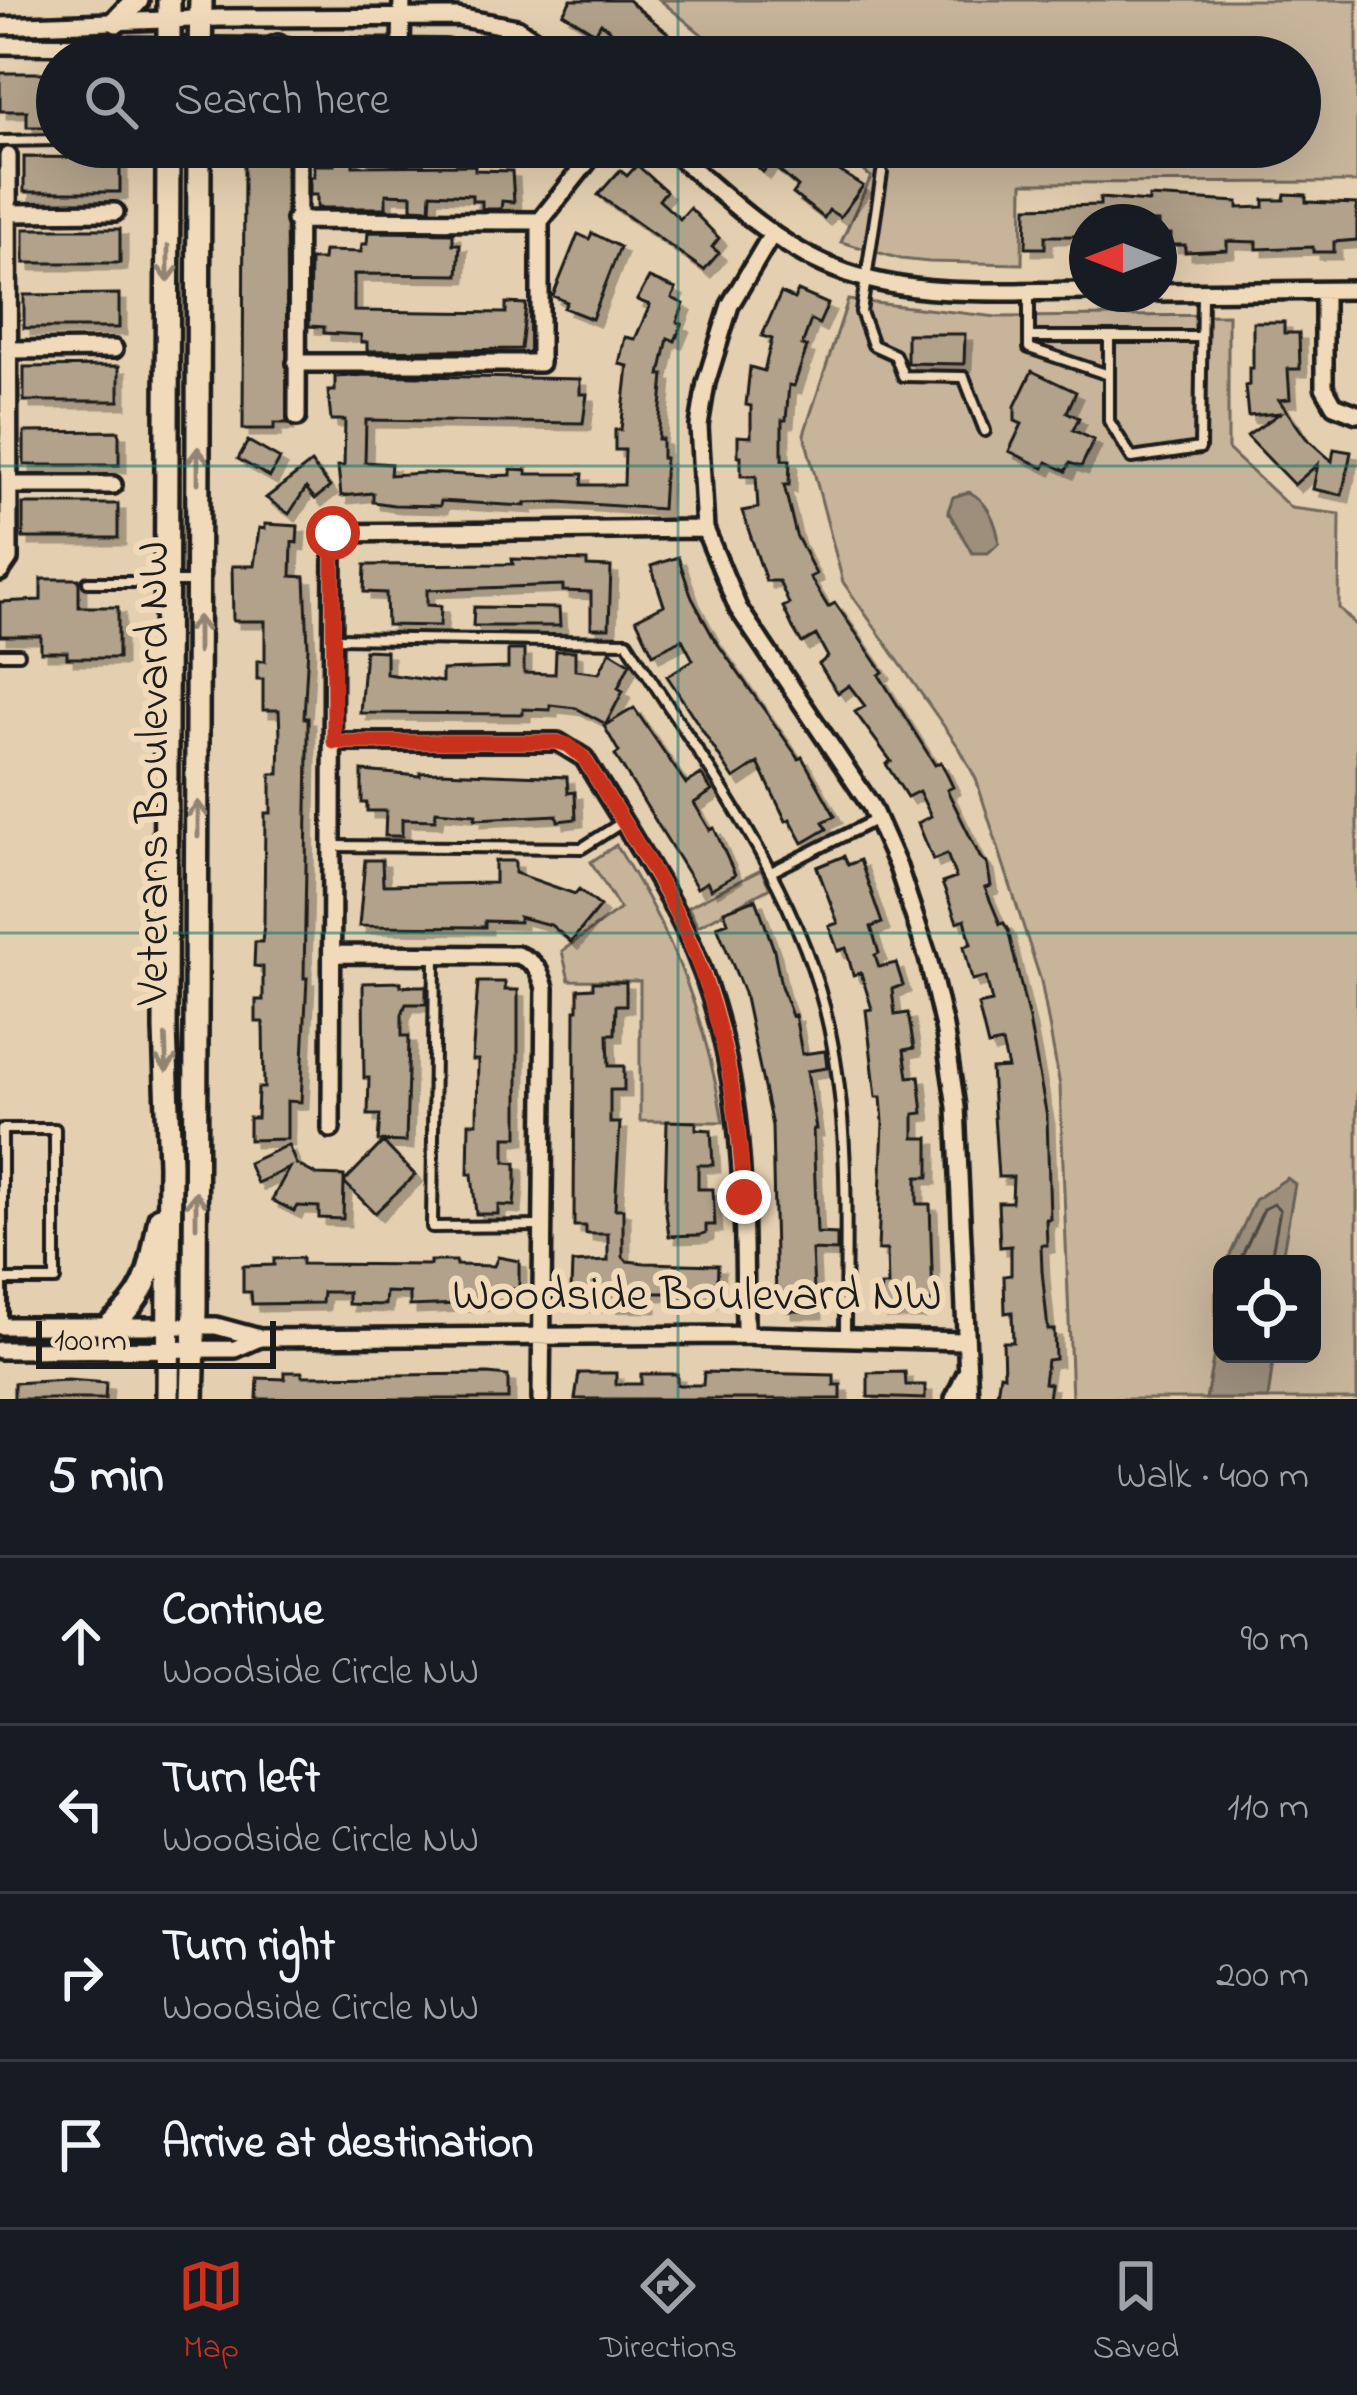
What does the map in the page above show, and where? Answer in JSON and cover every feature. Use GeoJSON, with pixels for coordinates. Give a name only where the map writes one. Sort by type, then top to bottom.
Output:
{"type":"FeatureCollection","features":[{"type":"Feature","properties":{"kind":"main road"},"geometry":{"type":"LineString","coordinates":[[117,21],[137,0]]}},
{"type":"Feature","properties":{"kind":"main road","name":"Veterans Boulevard NW"},"geometry":{"type":"LineString","coordinates":[[168,168],[168,1399]]}},
{"type":"Feature","properties":{"kind":"main road","name":"Veterans Boulevard NW"},"geometry":{"type":"LineString","coordinates":[[191,1399],[201,168]]}},
{"type":"Feature","properties":{"kind":"main road"},"geometry":{"type":"LineString","coordinates":[[110,1325],[137,1303],[143,1289],[170,1165]]}},
{"type":"Feature","properties":{"kind":"street"},"geometry":{"type":"LineString","coordinates":[[0,26],[117,21],[169,10],[402,8],[495,22],[532,36]]}},
{"type":"Feature","properties":{"kind":"street"},"geometry":{"type":"LineString","coordinates":[[0,45],[36,46]]}},
{"type":"Feature","properties":{"kind":"street"},"geometry":{"type":"LineString","coordinates":[[0,572],[9,559],[4,148]]}},
{"type":"Feature","properties":{"kind":"street"},"geometry":{"type":"LineString","coordinates":[[297,168],[297,416]]}},
{"type":"Feature","properties":{"kind":"street"},"geometry":{"type":"LineString","coordinates":[[296,363],[540,363],[540,221],[582,168]]}},
{"type":"Feature","properties":{"kind":"street"},"geometry":{"type":"LineString","coordinates":[[692,168],[772,234],[820,263],[863,279],[939,291],[1069,291]]}},
{"type":"Feature","properties":{"kind":"street"},"geometry":{"type":"LineString","coordinates":[[8,213],[115,212]]}},
{"type":"Feature","properties":{"kind":"street"},"geometry":{"type":"LineString","coordinates":[[296,220],[540,221]]}},
{"type":"Feature","properties":{"kind":"street","name":"Woodside Boulevard NW"},"geometry":{"type":"LineString","coordinates":[[1,1326],[194,1325],[236,1329],[260,1338],[542,1335],[963,1341],[959,1163],[944,1027],[928,958],[877,819],[833,746],[737,608],[705,530],[699,426],[706,383],[730,305],[772,234]]}},
{"type":"Feature","properties":{"kind":"street"},"geometry":{"type":"LineString","coordinates":[[1177,292],[1357,290]]}},
{"type":"Feature","properties":{"kind":"street"},"geometry":{"type":"LineString","coordinates":[[1324,292],[1324,387],[1334,404],[1357,414]]}},
{"type":"Feature","properties":{"kind":"street"},"geometry":{"type":"LineString","coordinates":[[8,350],[114,349]]}},
{"type":"Feature","properties":{"kind":"street"},"geometry":{"type":"LineString","coordinates":[[9,485],[113,485]]}},
{"type":"Feature","properties":{"kind":"street"},"geometry":{"type":"LineString","coordinates":[[331,1129],[333,533],[705,530]]}},
{"type":"Feature","properties":{"kind":"street"},"geometry":{"type":"LineString","coordinates":[[334,742],[568,745],[584,758],[682,925],[724,1039],[741,1151],[745,1336]]}},
{"type":"Feature","properties":{"kind":"street"},"geometry":{"type":"LineString","coordinates":[[333,954],[517,956],[535,964],[541,975],[541,1399]]}},
{"type":"Feature","properties":{"kind":"street","name":"Woodside Boulevard NW"},"geometry":{"type":"LineString","coordinates":[[0,1350],[235,1349],[260,1338]]}},
{"type":"Feature","properties":{"kind":"street"},"geometry":{"type":"LineString","coordinates":[[963,1341],[969,1399]]}},
{"type":"Feature","properties":{"kind":"street"},"geometry":{"type":"LineString","coordinates":[[954,1399],[965,1375]]}},
{"type":"Feature","properties":{"kind":"lane"},"geometry":{"type":"LineString","coordinates":[[4,148],[36,143]]}},
{"type":"Feature","properties":{"kind":"lane"},"geometry":{"type":"LineString","coordinates":[[882,173],[861,312],[873,345],[895,355],[903,376],[964,377],[985,431]]}},
{"type":"Feature","properties":{"kind":"lane"},"geometry":{"type":"LineString","coordinates":[[1029,291],[1029,348],[1109,375]]}},
{"type":"Feature","properties":{"kind":"lane"},"geometry":{"type":"LineString","coordinates":[[1109,337],[1109,421],[1132,458],[1200,448],[1202,292]]}},
{"type":"Feature","properties":{"kind":"lane"},"geometry":{"type":"LineString","coordinates":[[1029,337],[1202,337]]}},
{"type":"Feature","properties":{"kind":"lane"},"geometry":{"type":"LineString","coordinates":[[88,582],[198,582]]}},
{"type":"Feature","properties":{"kind":"lane"},"geometry":{"type":"LineString","coordinates":[[334,638],[627,642],[771,872],[805,947],[829,1024],[840,1094],[845,1158],[845,1338]]}},
{"type":"Feature","properties":{"kind":"lane"},"geometry":{"type":"LineString","coordinates":[[0,654],[19,654]]}},
{"type":"Feature","properties":{"kind":"lane"},"geometry":{"type":"LineString","coordinates":[[771,872],[877,819]]}},
{"type":"Feature","properties":{"kind":"lane"},"geometry":{"type":"LineString","coordinates":[[334,846],[582,848],[622,822]]}},
{"type":"Feature","properties":{"kind":"lane"},"geometry":{"type":"LineString","coordinates":[[435,955],[433,1227],[543,1226]]}},
{"type":"Feature","properties":{"kind":"lane"},"geometry":{"type":"LineString","coordinates":[[1,1326],[1,1129],[56,1129],[56,1280],[2,1280]]}},
{"type":"Feature","properties":{"kind":"shaded area"},"geometry":{"type":"Polygon","coordinates":[[[660,0],[1357,0],[1357,182],[1023,183],[1022,264],[901,259],[841,242],[871,177],[860,168],[1321,168],[1321,36],[704,36],[660,0]]]}},
{"type":"Feature","properties":{"kind":"shaded area"},"geometry":{"type":"Polygon","coordinates":[[[848,300],[997,317],[1228,315],[1228,449],[1291,508],[1340,514],[1339,608],[1357,626],[1357,1399],[1072,1399],[1060,1086],[1041,981],[976,779],[843,582],[804,434],[848,300]]]}},
{"type":"Feature","properties":{"kind":"shaded area"},"geometry":{"type":"Polygon","coordinates":[[[616,845],[671,944],[697,1011],[723,1122],[640,1121],[640,981],[569,980],[562,951],[620,909],[591,862],[616,845]]]}},
{"type":"Feature","properties":{"kind":"shaded area"},"geometry":{"type":"Polygon","coordinates":[[[761,870],[770,888],[698,926],[688,907],[761,870]]]}},
{"type":"Feature","properties":{"kind":"water"},"geometry":{"type":"Polygon","coordinates":[[[969,492],[986,506],[996,528],[999,543],[988,553],[972,553],[948,511],[953,497],[969,492]]]}},
{"type":"Feature","properties":{"kind":"water"},"geometry":{"type":"Polygon","coordinates":[[[1287,1178],[1295,1184],[1283,1255],[1230,1255],[1255,1200],[1287,1178]]]}},
{"type":"Feature","properties":{"kind":"water"},"geometry":{"type":"Polygon","coordinates":[[[1213,1359],[1213,1363],[1273,1363],[1268,1399],[1206,1399],[1213,1359]]]}},
{"type":"Feature","properties":{"kind":"building"},"geometry":{"type":"Polygon","coordinates":[[[571,0],[628,0],[672,36],[617,36],[601,23],[595,33],[563,13],[571,0]]]}},
{"type":"Feature","properties":{"kind":"building"},"geometry":{"type":"Polygon","coordinates":[[[0,73],[36,73],[36,127],[27,127],[27,111],[0,111],[0,73]]]}},
{"type":"Feature","properties":{"kind":"building"},"geometry":{"type":"Polygon","coordinates":[[[24,157],[36,157],[36,168],[120,168],[120,192],[24,192],[24,157]]]}},
{"type":"Feature","properties":{"kind":"building"},"geometry":{"type":"Polygon","coordinates":[[[244,168],[286,168],[287,423],[274,423],[274,429],[243,429],[244,168]]]}},
{"type":"Feature","properties":{"kind":"building"},"geometry":{"type":"Polygon","coordinates":[[[314,168],[512,171],[514,202],[502,201],[501,209],[482,209],[482,201],[472,201],[472,195],[431,193],[430,209],[412,208],[412,195],[386,194],[386,208],[317,208],[317,195],[310,195],[310,177],[314,177],[314,168]]]}},
{"type":"Feature","properties":{"kind":"building"},"geometry":{"type":"Polygon","coordinates":[[[640,168],[666,191],[659,200],[680,219],[690,208],[719,238],[712,247],[719,253],[704,270],[598,195],[620,170],[627,176],[640,168]]]}},
{"type":"Feature","properties":{"kind":"building"},"geometry":{"type":"Polygon","coordinates":[[[776,168],[835,168],[863,186],[840,217],[829,210],[824,218],[793,194],[798,187],[776,168]]]}},
{"type":"Feature","properties":{"kind":"building"},"geometry":{"type":"Polygon","coordinates":[[[1285,194],[1306,195],[1306,202],[1357,204],[1357,240],[1334,242],[1334,252],[1313,252],[1313,247],[1257,249],[1257,242],[1227,241],[1227,250],[1185,252],[1185,245],[1177,245],[1177,204],[1100,204],[1100,198],[1149,202],[1149,197],[1238,202],[1238,208],[1284,200],[1285,194]]]}},
{"type":"Feature","properties":{"kind":"building"},"geometry":{"type":"Polygon","coordinates":[[[1069,206],[1069,236],[1045,236],[1045,248],[1026,248],[1027,207],[1069,206]]]}},
{"type":"Feature","properties":{"kind":"building"},"geometry":{"type":"Polygon","coordinates":[[[24,229],[120,229],[120,263],[24,263],[24,229]]]}},
{"type":"Feature","properties":{"kind":"building"},"geometry":{"type":"Polygon","coordinates":[[[368,232],[453,233],[453,244],[460,244],[458,275],[354,274],[354,311],[506,313],[506,303],[526,304],[521,349],[367,351],[361,335],[324,333],[324,327],[309,326],[310,260],[323,260],[324,251],[361,252],[368,232]]]}},
{"type":"Feature","properties":{"kind":"building"},"geometry":{"type":"Polygon","coordinates":[[[592,233],[620,247],[592,319],[564,308],[567,302],[553,296],[578,234],[589,239],[592,233]]]}},
{"type":"Feature","properties":{"kind":"building"},"geometry":{"type":"Polygon","coordinates":[[[649,278],[676,289],[672,298],[684,304],[677,322],[682,324],[675,341],[668,338],[660,375],[664,375],[658,439],[662,439],[665,458],[662,509],[559,502],[394,505],[373,502],[373,493],[341,496],[338,466],[344,466],[345,420],[331,420],[328,391],[335,391],[335,377],[367,375],[580,379],[580,394],[587,394],[583,423],[366,420],[365,462],[391,464],[390,475],[511,475],[511,469],[527,470],[527,474],[583,474],[582,485],[624,485],[625,450],[615,450],[615,430],[621,430],[628,366],[619,364],[625,337],[635,339],[650,305],[637,300],[649,278]]]}},
{"type":"Feature","properties":{"kind":"building"},"geometry":{"type":"Polygon","coordinates":[[[798,291],[828,304],[819,324],[811,320],[794,386],[789,385],[786,420],[782,420],[782,460],[790,460],[789,485],[784,485],[796,535],[816,574],[810,577],[828,607],[835,603],[883,672],[879,675],[935,765],[941,762],[953,787],[947,790],[987,863],[991,886],[985,888],[1000,924],[1008,930],[1029,1020],[1047,1117],[1050,1219],[1046,1219],[1047,1245],[1041,1245],[1055,1359],[1047,1360],[1048,1399],[999,1399],[997,1394],[1000,1374],[1004,1375],[1003,1342],[1013,1342],[1012,1312],[1005,1313],[1004,1276],[1011,1275],[1011,1246],[1000,1247],[998,1202],[1012,1202],[1013,1177],[998,1177],[991,1069],[1008,1068],[1002,1043],[988,1046],[978,1005],[992,1002],[986,977],[972,980],[964,946],[971,944],[965,919],[957,922],[942,883],[956,878],[947,854],[933,860],[918,823],[931,816],[919,791],[907,797],[886,764],[891,761],[855,712],[865,706],[849,685],[838,693],[829,680],[819,664],[828,657],[816,635],[802,643],[793,628],[779,581],[766,581],[742,511],[758,508],[756,476],[741,476],[738,456],[738,436],[751,437],[751,406],[746,405],[750,367],[764,371],[772,339],[762,336],[781,293],[794,299],[798,291]]]}},
{"type":"Feature","properties":{"kind":"building"},"geometry":{"type":"Polygon","coordinates":[[[119,294],[119,328],[24,328],[24,295],[119,294]]]}},
{"type":"Feature","properties":{"kind":"building"},"geometry":{"type":"Polygon","coordinates":[[[1253,322],[1284,322],[1284,333],[1299,333],[1300,369],[1288,369],[1290,399],[1279,400],[1306,438],[1332,461],[1334,449],[1351,452],[1342,495],[1313,489],[1318,464],[1294,485],[1247,436],[1280,413],[1248,416],[1245,386],[1249,385],[1249,368],[1253,368],[1253,322]]]}},
{"type":"Feature","properties":{"kind":"building"},"geometry":{"type":"Polygon","coordinates":[[[907,334],[965,334],[964,364],[907,363],[907,334]]]}},
{"type":"Feature","properties":{"kind":"building"},"geometry":{"type":"Polygon","coordinates":[[[119,366],[119,401],[24,401],[24,367],[119,366]]]}},
{"type":"Feature","properties":{"kind":"building"},"geometry":{"type":"Polygon","coordinates":[[[1032,371],[1076,392],[1067,412],[1079,418],[1073,430],[1094,440],[1081,467],[1070,463],[1066,471],[1047,462],[1044,468],[1009,451],[1022,424],[1015,421],[1015,406],[1032,371]]]}},
{"type":"Feature","properties":{"kind":"building"},"geometry":{"type":"Polygon","coordinates":[[[119,431],[119,465],[24,465],[24,432],[119,431]]]}},
{"type":"Feature","properties":{"kind":"building"},"geometry":{"type":"Polygon","coordinates":[[[248,441],[280,459],[270,477],[238,459],[248,441]]]}},
{"type":"Feature","properties":{"kind":"building"},"geometry":{"type":"Polygon","coordinates":[[[311,463],[330,487],[315,499],[306,488],[289,514],[266,498],[311,463]]]}},
{"type":"Feature","properties":{"kind":"building"},"geometry":{"type":"Polygon","coordinates":[[[23,504],[118,504],[118,538],[23,538],[23,504]]]}},
{"type":"Feature","properties":{"kind":"building"},"geometry":{"type":"Polygon","coordinates":[[[265,524],[298,526],[297,543],[292,542],[291,576],[305,577],[307,978],[301,1102],[287,1101],[287,1139],[249,1140],[249,1118],[257,1118],[258,1088],[264,1088],[263,1022],[256,1022],[256,1000],[263,1000],[263,967],[254,966],[255,942],[262,942],[265,813],[271,813],[271,774],[279,774],[280,735],[279,710],[263,710],[263,679],[257,679],[257,661],[265,661],[265,621],[233,621],[232,566],[254,566],[259,528],[265,529],[265,524]]]}},
{"type":"Feature","properties":{"kind":"building"},"geometry":{"type":"Polygon","coordinates":[[[678,557],[692,598],[713,637],[799,759],[802,757],[835,816],[823,822],[827,829],[803,843],[790,819],[786,821],[758,763],[734,779],[667,676],[693,660],[682,639],[653,654],[636,619],[664,605],[651,566],[678,557]]]}},
{"type":"Feature","properties":{"kind":"building"},"geometry":{"type":"Polygon","coordinates":[[[512,559],[587,561],[587,566],[611,567],[609,628],[591,628],[591,592],[563,591],[563,585],[427,590],[427,605],[441,606],[440,626],[387,625],[386,593],[364,592],[365,565],[513,564],[512,559]]]}},
{"type":"Feature","properties":{"kind":"building"},"geometry":{"type":"Polygon","coordinates":[[[41,579],[79,579],[79,607],[118,607],[118,658],[67,658],[67,652],[41,652],[41,636],[0,636],[0,602],[41,600],[41,579]]]}},
{"type":"Feature","properties":{"kind":"building"},"geometry":{"type":"Polygon","coordinates":[[[474,607],[559,608],[560,626],[473,626],[474,607]]]}},
{"type":"Feature","properties":{"kind":"building"},"geometry":{"type":"Polygon","coordinates":[[[365,650],[386,651],[386,674],[442,682],[442,670],[508,668],[508,650],[524,650],[524,673],[555,674],[556,651],[575,651],[575,670],[599,673],[610,651],[630,663],[618,688],[623,691],[606,724],[576,708],[550,705],[550,710],[523,709],[523,714],[360,713],[365,650]]]}},
{"type":"Feature","properties":{"kind":"building"},"geometry":{"type":"Polygon","coordinates":[[[634,708],[686,784],[701,774],[712,791],[694,803],[710,830],[714,828],[735,875],[711,889],[707,882],[697,888],[615,755],[619,752],[604,726],[634,708]]]}},
{"type":"Feature","properties":{"kind":"building"},"geometry":{"type":"Polygon","coordinates":[[[362,771],[567,777],[568,793],[575,792],[576,819],[558,821],[557,815],[475,819],[476,814],[436,811],[435,820],[402,819],[402,836],[385,836],[386,811],[367,811],[367,803],[362,803],[362,771]]]}},
{"type":"Feature","properties":{"kind":"building"},"geometry":{"type":"Polygon","coordinates":[[[844,856],[848,865],[860,860],[882,923],[871,927],[879,967],[896,963],[903,985],[892,989],[895,1015],[908,1013],[914,1048],[904,1050],[908,1077],[919,1076],[923,1113],[914,1114],[914,1138],[929,1138],[929,1177],[917,1177],[917,1204],[930,1204],[933,1302],[919,1302],[918,1311],[881,1311],[881,1286],[888,1286],[887,1250],[878,1250],[883,1122],[866,1010],[872,1009],[861,973],[853,975],[846,948],[838,951],[829,926],[838,923],[817,867],[844,856]]]}},
{"type":"Feature","properties":{"kind":"building"},"geometry":{"type":"Polygon","coordinates":[[[365,860],[382,860],[383,885],[495,883],[495,861],[515,861],[515,873],[575,894],[579,889],[600,906],[571,942],[551,925],[519,917],[519,922],[485,921],[485,927],[359,926],[365,860]]]}},
{"type":"Feature","properties":{"kind":"building"},"geometry":{"type":"Polygon","coordinates":[[[756,899],[781,986],[795,1015],[802,1054],[825,1051],[827,1068],[807,1071],[816,1129],[817,1233],[837,1234],[837,1251],[812,1250],[815,1311],[786,1311],[786,1300],[776,1300],[772,1126],[744,993],[717,926],[728,922],[724,911],[756,899]]]}},
{"type":"Feature","properties":{"kind":"building"},"geometry":{"type":"Polygon","coordinates":[[[401,982],[401,986],[426,986],[426,1004],[406,1004],[402,1014],[402,1036],[409,1036],[406,1142],[378,1141],[380,1115],[368,1115],[369,1078],[364,1078],[363,983],[401,982]]]}},
{"type":"Feature","properties":{"kind":"building"},"geometry":{"type":"Polygon","coordinates":[[[478,982],[505,982],[505,990],[518,990],[518,1137],[505,1137],[505,1162],[516,1163],[514,1206],[498,1205],[498,1214],[476,1214],[472,1174],[468,1174],[469,1123],[477,1123],[478,1060],[472,1060],[478,982]]]}},
{"type":"Feature","properties":{"kind":"building"},"geometry":{"type":"Polygon","coordinates":[[[593,982],[626,982],[626,1005],[616,1005],[615,1034],[608,1034],[609,1066],[624,1066],[624,1090],[610,1090],[610,1123],[620,1123],[615,1209],[623,1209],[623,1257],[645,1263],[718,1265],[717,1288],[710,1288],[710,1300],[673,1304],[673,1293],[649,1293],[649,1305],[580,1304],[580,1291],[571,1291],[572,1263],[608,1261],[608,1234],[586,1234],[586,1226],[574,1226],[575,1010],[578,989],[593,988],[593,982]]]}},
{"type":"Feature","properties":{"kind":"building"},"geometry":{"type":"Polygon","coordinates":[[[667,1121],[696,1122],[696,1129],[711,1130],[713,1165],[698,1165],[698,1189],[713,1189],[715,1225],[706,1225],[706,1232],[700,1235],[669,1236],[667,1121]]]}},
{"type":"Feature","properties":{"kind":"building"},"geometry":{"type":"Polygon","coordinates":[[[383,1142],[415,1175],[375,1213],[344,1182],[383,1142]]]}},
{"type":"Feature","properties":{"kind":"building"},"geometry":{"type":"Polygon","coordinates":[[[288,1145],[296,1164],[317,1175],[344,1176],[343,1219],[319,1218],[319,1207],[297,1206],[294,1211],[272,1200],[289,1168],[257,1183],[248,1163],[288,1145]]]}},
{"type":"Feature","properties":{"kind":"building"},"geometry":{"type":"Polygon","coordinates":[[[498,1257],[519,1261],[519,1289],[510,1289],[510,1302],[410,1306],[410,1293],[386,1292],[385,1305],[348,1304],[348,1292],[323,1292],[322,1303],[252,1304],[251,1292],[243,1292],[243,1266],[274,1265],[274,1259],[302,1258],[302,1264],[456,1261],[456,1265],[494,1266],[498,1257]]]}},
{"type":"Feature","properties":{"kind":"building"},"geometry":{"type":"Polygon","coordinates":[[[285,1372],[302,1372],[302,1376],[508,1376],[508,1399],[257,1399],[258,1378],[285,1379],[285,1372]]]}},
{"type":"Feature","properties":{"kind":"building"},"geometry":{"type":"Polygon","coordinates":[[[704,1372],[834,1375],[834,1385],[841,1385],[841,1399],[575,1399],[579,1373],[616,1373],[616,1384],[641,1384],[641,1374],[677,1374],[677,1385],[703,1385],[704,1372]]]}},
{"type":"Feature","properties":{"kind":"building"},"geometry":{"type":"Polygon","coordinates":[[[905,1372],[906,1385],[925,1385],[925,1399],[868,1397],[868,1373],[905,1372]]]}},
{"type":"Feature","properties":{"kind":"building"},"geometry":{"type":"Polygon","coordinates":[[[14,1383],[106,1383],[105,1399],[14,1399],[14,1383]]]}},
{"type":"Feature","properties":{"kind":"route"},"geometry":{"type":"LineString","coordinates":[[333,533],[334,742],[558,742],[584,758],[682,925],[706,982],[724,1039],[734,1095],[744,1197]]}}]}
